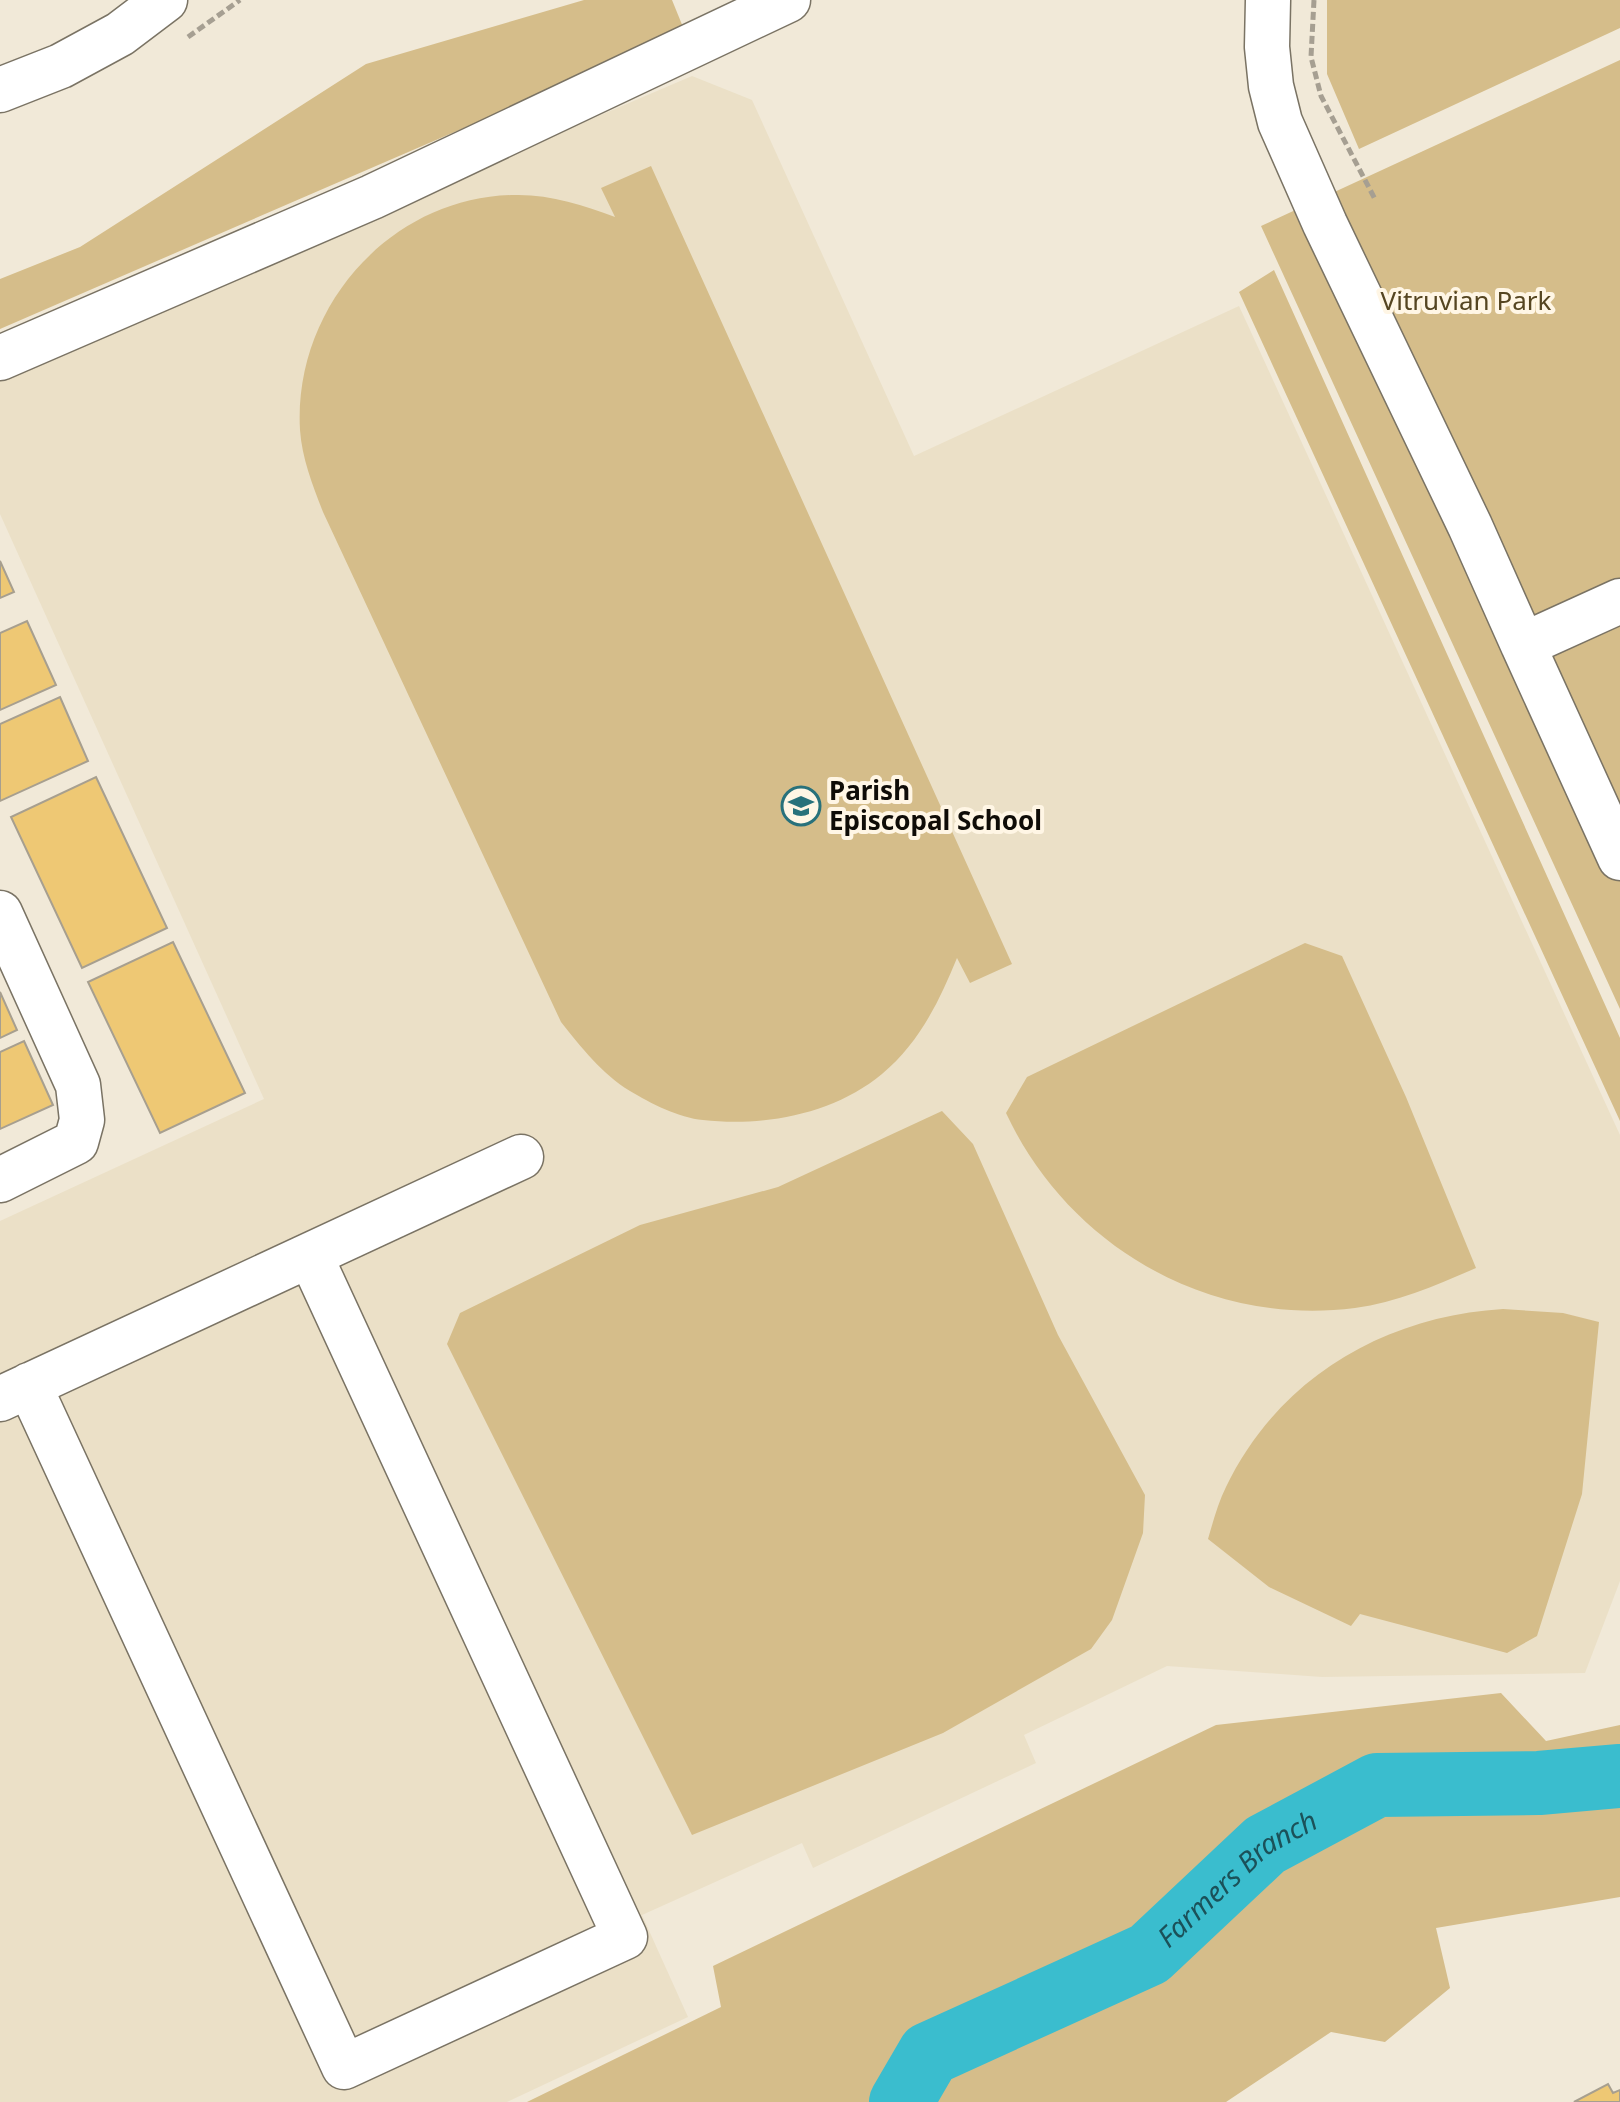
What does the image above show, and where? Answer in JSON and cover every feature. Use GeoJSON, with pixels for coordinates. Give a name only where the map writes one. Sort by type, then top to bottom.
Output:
{"type":"FeatureCollection","features":[{"type":"Feature","properties":{"kind":"street"},"geometry":{"type":"LineString","coordinates":[[0,90],[73,60],[120,34],[165,0]]}},
{"type":"Feature","properties":{"kind":"street"},"geometry":{"type":"LineString","coordinates":[[0,358],[372,197],[744,10],[788,0]]}},
{"type":"Feature","properties":{"kind":"street"},"geometry":{"type":"LineString","coordinates":[[1268,0],[1268,60],[1280,122],[1325,224],[1470,526],[1620,858]]}},
{"type":"Feature","properties":{"kind":"street"},"geometry":{"type":"LineString","coordinates":[[1523,645],[1620,601]]}},
{"type":"Feature","properties":{"kind":"street"},"geometry":{"type":"LineString","coordinates":[[0,913],[78,1085],[82,1120],[76,1142],[0,1180]]}},
{"type":"Feature","properties":{"kind":"street"},"geometry":{"type":"LineString","coordinates":[[310,1255],[625,1937],[344,2067],[14,1392],[521,1157]]}},
{"type":"Feature","properties":{"kind":"path"},"geometry":{"type":"LineString","coordinates":[[1314,0],[1311,57],[1321,96],[1376,201]]}},
{"type":"Feature","properties":{"kind":"shaded area","name":"Parish Episcopal School"},"geometry":{"type":"Polygon","coordinates":[[[692,76],[752,100],[914,456],[1239,306],[1620,1135],[1620,1581],[1585,1673],[1322,1677],[1167,1666],[1024,1735],[1036,1763],[813,1868],[802,1843],[642,1915],[688,2017],[507,2102],[0,2102],[0,1221],[264,1099],[0,514],[0,372],[692,76]]]}},
{"type":"Feature","properties":{"kind":"green space"},"geometry":{"type":"Polygon","coordinates":[[[584,0],[672,0],[685,32],[0,329],[0,279],[80,247],[366,64],[584,0]]]}},
{"type":"Feature","properties":{"kind":"green space"},"geometry":{"type":"Polygon","coordinates":[[[1327,0],[1620,0],[1620,28],[1359,149],[1327,74],[1327,0]]]}},
{"type":"Feature","properties":{"kind":"green space","name":"Vitruvian Park"},"geometry":{"type":"Polygon","coordinates":[[[1620,60],[1620,1009],[1261,226],[1620,60]]]}},
{"type":"Feature","properties":{"kind":"green space"},"geometry":{"type":"Polygon","coordinates":[[[651,166],[1012,964],[970,983],[957,958],[927,1021],[907,1049],[882,1074],[842,1099],[797,1115],[774,1119],[703,1120],[665,1109],[610,1077],[561,1022],[323,512],[308,472],[301,441],[302,385],[313,342],[332,303],[358,268],[390,238],[427,215],[469,201],[514,195],[566,201],[615,217],[601,188],[651,166]]]}},
{"type":"Feature","properties":{"kind":"green space"},"geometry":{"type":"Polygon","coordinates":[[[1274,270],[1620,1038],[1620,1121],[1239,292],[1274,270]]]}},
{"type":"Feature","properties":{"kind":"green space"},"geometry":{"type":"Polygon","coordinates":[[[1305,943],[1342,956],[1406,1097],[1476,1268],[1402,1297],[1355,1308],[1300,1311],[1247,1304],[1196,1290],[1149,1268],[1105,1238],[1066,1202],[1033,1160],[1006,1113],[1027,1077],[1305,943]]]}},
{"type":"Feature","properties":{"kind":"green space"},"geometry":{"type":"Polygon","coordinates":[[[942,1111],[973,1144],[1058,1335],[1145,1495],[1143,1533],[1112,1620],[1091,1649],[943,1733],[692,1835],[447,1344],[460,1313],[640,1225],[778,1187],[942,1111]]]}},
{"type":"Feature","properties":{"kind":"green space"},"geometry":{"type":"Polygon","coordinates":[[[1503,1309],[1563,1313],[1599,1322],[1582,1494],[1537,1636],[1507,1653],[1360,1614],[1351,1626],[1269,1587],[1208,1539],[1223,1493],[1248,1448],[1275,1414],[1305,1385],[1340,1360],[1377,1340],[1417,1324],[1459,1314],[1503,1309]]]}},
{"type":"Feature","properties":{"kind":"green space"},"geometry":{"type":"Polygon","coordinates":[[[1501,1693],[1546,1741],[1620,1725],[1620,1897],[1436,1928],[1450,1988],[1385,2042],[1331,2032],[1226,2102],[527,2102],[721,2007],[713,1966],[1216,1725],[1501,1693]]]}},
{"type":"Feature","properties":{"kind":"building"},"geometry":{"type":"Polygon","coordinates":[[[0,561],[14,592],[0,598],[0,561]]]}},
{"type":"Feature","properties":{"kind":"building"},"geometry":{"type":"Polygon","coordinates":[[[27,621],[56,685],[0,710],[0,633],[27,621]]]}},
{"type":"Feature","properties":{"kind":"building"},"geometry":{"type":"Polygon","coordinates":[[[60,697],[88,761],[0,801],[0,724],[60,697]]]}},
{"type":"Feature","properties":{"kind":"building"},"geometry":{"type":"Polygon","coordinates":[[[96,777],[167,928],[82,968],[11,817],[96,777]]]}},
{"type":"Feature","properties":{"kind":"building"},"geometry":{"type":"Polygon","coordinates":[[[173,942],[245,1093],[160,1133],[88,982],[173,942]]]}},
{"type":"Feature","properties":{"kind":"building"},"geometry":{"type":"Polygon","coordinates":[[[0,992],[17,1030],[0,1038],[0,992]]]}},
{"type":"Feature","properties":{"kind":"building"},"geometry":{"type":"Polygon","coordinates":[[[24,1041],[53,1105],[0,1129],[0,1052],[24,1041]]]}},
{"type":"Feature","properties":{"kind":"building"},"geometry":{"type":"Polygon","coordinates":[[[1608,2084],[1613,2093],[1620,2090],[1620,2102],[1574,2102],[1608,2084]]]}},
{"type":"Feature","properties":{"kind":"waterway","name":"Farmers Branch"},"geometry":{"type":"LineString","coordinates":[[901,2102],[929,2054],[1149,1954],[1265,1845],[1377,1785],[1539,1783],[1620,1776]]}},
{"type":"Feature","properties":{"kind":"place","name":"Parish Episcopal School"},"geometry":{"type":"Point","coordinates":[801,806]}}]}
